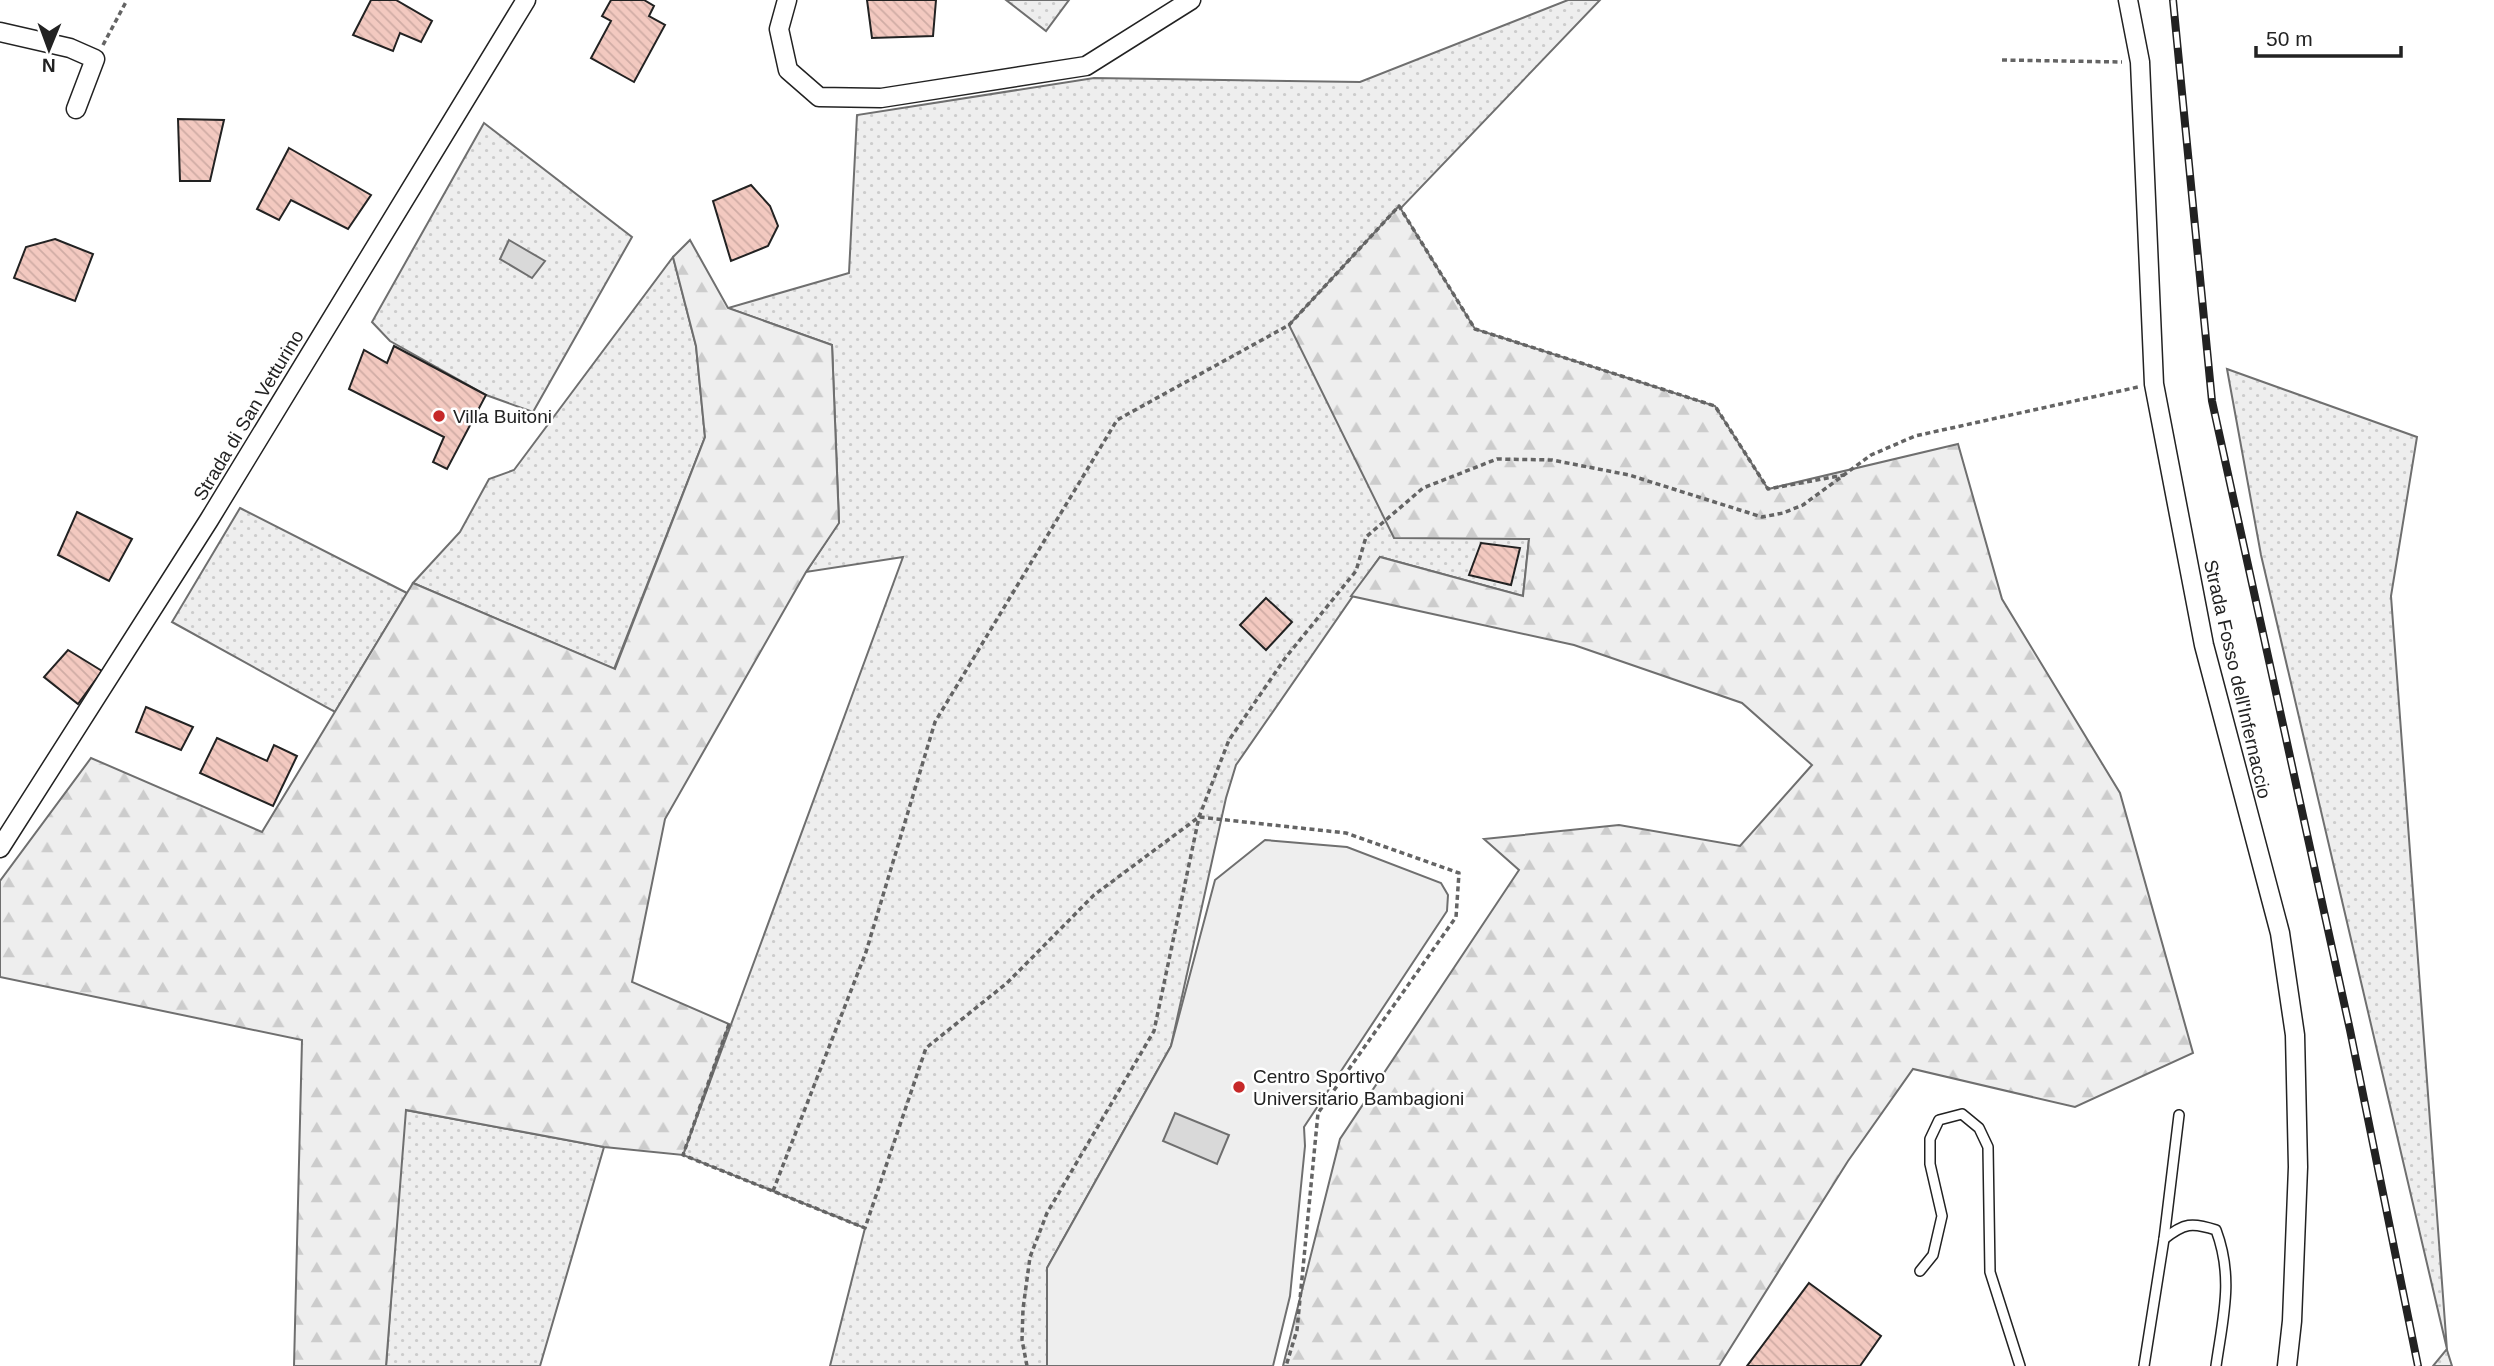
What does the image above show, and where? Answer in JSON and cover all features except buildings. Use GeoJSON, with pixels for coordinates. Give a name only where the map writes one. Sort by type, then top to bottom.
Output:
{"type":"FeatureCollection","features":[{"type":"Feature","properties":{"kind":"street","name":"Strada di San Vetturino"},"geometry":{"type":"LineString","coordinates":[[0,848],[209,520],[526,0]]}},
{"type":"Feature","properties":{"kind":"street"},"geometry":{"type":"LineString","coordinates":[[788,0],[779,29],[788,70],[819,97],[868,98],[1087,65],[1191,0]]}},
{"type":"Feature","properties":{"kind":"street","name":"Strada Fosso dell'Infernaccio"},"geometry":{"type":"LineString","coordinates":[[2128,0],[2140,62],[2154,384],[2204,645],[2280,933],[2295,1035],[2298,1167],[2292,1321],[2287,1366]]}},
{"type":"Feature","properties":{"kind":"street"},"geometry":{"type":"LineString","coordinates":[[0,32],[71,48],[95,59],[76,110]]}},
{"type":"Feature","properties":{"kind":"lane"},"geometry":{"type":"LineString","coordinates":[[1920,1271],[1933,1255],[1942,1216],[1930,1164],[1930,1139],[1939,1121],[1962,1114],[1979,1128],[1988,1147],[1990,1272],[2020,1366]]}},
{"type":"Feature","properties":{"kind":"lane"},"geometry":{"type":"LineString","coordinates":[[2144,1366],[2164,1239],[2179,1115]]}},
{"type":"Feature","properties":{"kind":"lane"},"geometry":{"type":"LineString","coordinates":[[2164,1239],[2178,1227],[2197,1224],[2217,1230],[2228,1282],[2216,1366]]}},
{"type":"Feature","properties":{"kind":"path"},"geometry":{"type":"LineString","coordinates":[[95,59],[127,0]]}},
{"type":"Feature","properties":{"kind":"path"},"geometry":{"type":"LineString","coordinates":[[2002,60],[2140,62]]}},
{"type":"Feature","properties":{"kind":"path"},"geometry":{"type":"LineString","coordinates":[[773,1191],[866,951],[935,722],[1117,420],[1289,325],[1399,206],[1475,329],[1715,406],[1768,489],[1844,475]]}},
{"type":"Feature","properties":{"kind":"path"},"geometry":{"type":"LineString","coordinates":[[1027,1366],[1022,1339],[1030,1257],[1047,1213],[1154,1031],[1199,817],[1228,740],[1286,657],[1356,571],[1366,537],[1423,488],[1497,459],[1552,460],[1629,475],[1762,517],[1783,513],[1803,505],[1871,456],[1915,436],[2154,384]]}},
{"type":"Feature","properties":{"kind":"path"},"geometry":{"type":"LineString","coordinates":[[729,1024],[682,1155],[865,1228],[926,1048],[1007,983],[1094,895],[1199,817],[1346,833],[1460,873],[1456,917],[1318,1112],[1297,1330],[1286,1366]]}},
{"type":"Feature","properties":{"kind":"green space"},"geometry":{"type":"Polygon","coordinates":[[[1006,0],[1069,0],[1046,31],[1006,0]]]}},
{"type":"Feature","properties":{"kind":"green space"},"geometry":{"type":"Polygon","coordinates":[[[1568,0],[1600,0],[1289,325],[1529,539],[1523,596],[1380,557],[1236,765],[1226,798],[1171,1046],[1047,1268],[1047,1366],[830,1366],[865,1228],[683,1155],[903,557],[806,572],[839,522],[832,345],[728,308],[849,273],[857,115],[1094,78],[1360,82],[1568,0]]]}},
{"type":"Feature","properties":{"kind":"green space"},"geometry":{"type":"Polygon","coordinates":[[[484,123],[632,237],[533,412],[486,395],[390,341],[372,322],[484,123]]]}},
{"type":"Feature","properties":{"kind":"green space"},"geometry":{"type":"Polygon","coordinates":[[[1399,206],[1475,329],[1715,406],[1768,489],[1958,444],[2002,599],[2120,793],[2193,1053],[2075,1107],[1913,1069],[1848,1161],[1719,1366],[1283,1366],[1340,1139],[1519,870],[1484,839],[1619,825],[1740,846],[1812,765],[1742,703],[1574,645],[1351,596],[1380,557],[1523,596],[1529,539],[1394,538],[1289,325],[1399,206]]]}},
{"type":"Feature","properties":{"kind":"green space"},"geometry":{"type":"Polygon","coordinates":[[[690,240],[728,308],[832,345],[839,523],[806,572],[665,819],[632,982],[729,1024],[683,1155],[604,1147],[406,1110],[386,1366],[294,1366],[302,1040],[0,977],[0,881],[91,758],[262,832],[413,583],[615,669],[705,437],[696,346],[673,257],[690,240]]]}},
{"type":"Feature","properties":{"kind":"green space"},"geometry":{"type":"Polygon","coordinates":[[[673,257],[696,346],[705,437],[614,669],[413,583],[460,532],[489,479],[514,470],[673,257]]]}},
{"type":"Feature","properties":{"kind":"green space"},"geometry":{"type":"Polygon","coordinates":[[[2227,369],[2417,437],[2391,596],[2447,1349],[2261,555],[2227,369]]]}},
{"type":"Feature","properties":{"kind":"green space"},"geometry":{"type":"Polygon","coordinates":[[[240,508],[407,593],[335,712],[172,622],[240,508]]]}},
{"type":"Feature","properties":{"kind":"green space","name":"Centro Sportivo Universitario Bambagioni"},"geometry":{"type":"Polygon","coordinates":[[[1265,840],[1347,847],[1441,883],[1448,895],[1447,911],[1304,1127],[1305,1146],[1290,1296],[1273,1366],[1047,1366],[1047,1268],[1171,1046],[1215,880],[1265,840]]]}},
{"type":"Feature","properties":{"kind":"green space"},"geometry":{"type":"Polygon","coordinates":[[[405,1110],[604,1147],[540,1366],[386,1366],[405,1110]]]}},
{"type":"Feature","properties":{"kind":"green space"},"geometry":{"type":"Polygon","coordinates":[[[2447,1349],[2452,1366],[2433,1366],[2447,1349]]]}},
{"type":"Feature","properties":{"kind":"shaded area"},"geometry":{"type":"Polygon","coordinates":[[[509,240],[545,261],[532,278],[500,259],[509,240]]]}},
{"type":"Feature","properties":{"kind":"shaded area"},"geometry":{"type":"Polygon","coordinates":[[[1175,1113],[1229,1135],[1217,1164],[1163,1141],[1175,1113]]]}},
{"type":"Feature","properties":{"kind":"railway"},"geometry":{"type":"LineString","coordinates":[[2173,0],[2212,401],[2350,1030],[2418,1366]]}},
{"type":"Feature","properties":{"kind":"place","name":"Villa Buitoni"},"geometry":{"type":"Point","coordinates":[439,416]}},
{"type":"Feature","properties":{"kind":"place","name":"Centro Sportivo Universitario Bambagioni"},"geometry":{"type":"Point","coordinates":[1239,1087]}}]}
